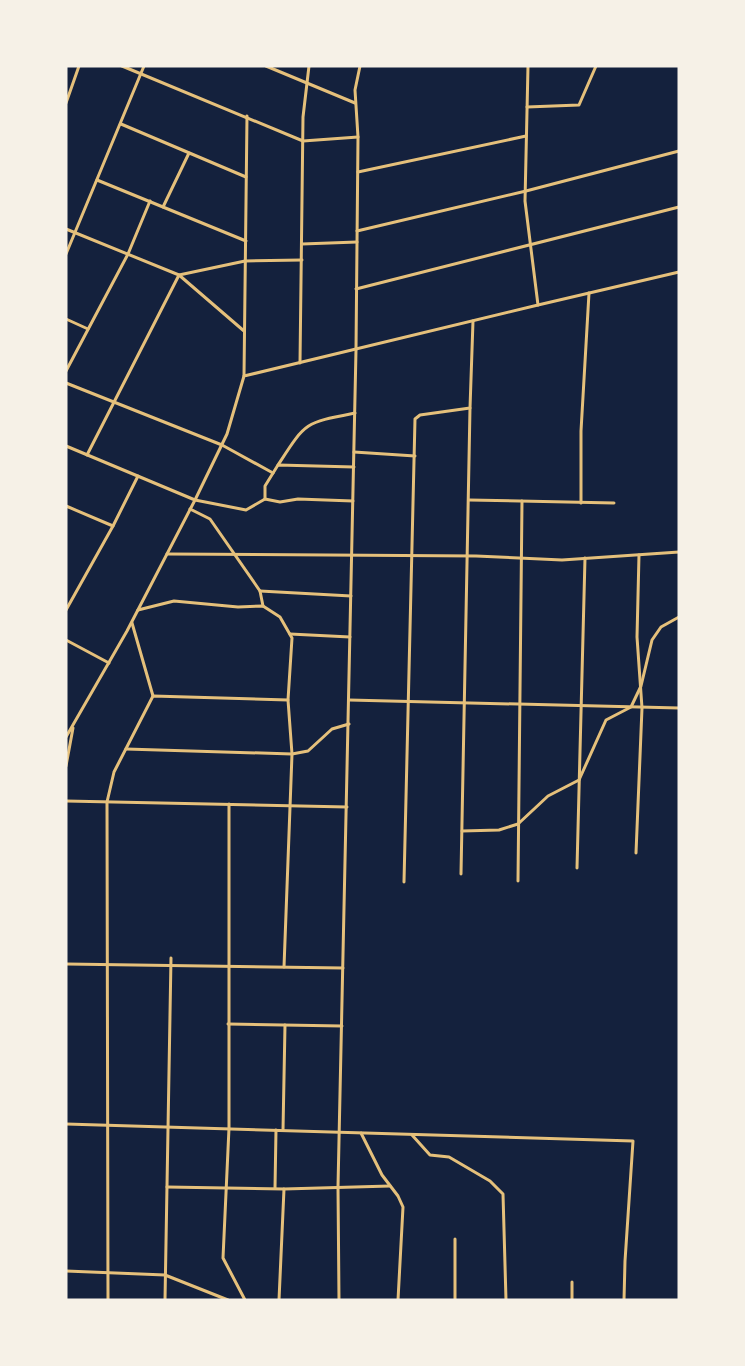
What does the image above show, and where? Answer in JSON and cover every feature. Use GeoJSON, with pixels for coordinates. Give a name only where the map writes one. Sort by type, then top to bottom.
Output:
{"type":"FeatureCollection","features":[{"type":"Feature","properties":{"kind":"street"},"geometry":{"type":"LineString","coordinates":[[66,103],[79,66]]}},
{"type":"Feature","properties":{"kind":"street"},"geometry":{"type":"LineString","coordinates":[[122,66],[247,116],[303,141],[358,137]]}},
{"type":"Feature","properties":{"kind":"street"},"geometry":{"type":"LineString","coordinates":[[66,254],[144,66]]}},
{"type":"Feature","properties":{"kind":"street"},"geometry":{"type":"LineString","coordinates":[[266,66],[355,103]]}},
{"type":"Feature","properties":{"kind":"street"},"geometry":{"type":"LineString","coordinates":[[300,363],[303,141],[308,66]]}},
{"type":"Feature","properties":{"kind":"street"},"geometry":{"type":"LineString","coordinates":[[339,1300],[338,1187],[356,350],[358,137],[354,90],[360,66]]}},
{"type":"Feature","properties":{"kind":"street"},"geometry":{"type":"LineString","coordinates":[[528,66],[526,191],[530,244],[538,304]]}},
{"type":"Feature","properties":{"kind":"street"},"geometry":{"type":"LineString","coordinates":[[527,106],[579,105],[596,66]]}},
{"type":"Feature","properties":{"kind":"street"},"geometry":{"type":"LineString","coordinates":[[66,737],[132,623],[195,500],[222,445],[244,376],[247,116]]}},
{"type":"Feature","properties":{"kind":"street"},"geometry":{"type":"LineString","coordinates":[[120,124],[246,177]]}},
{"type":"Feature","properties":{"kind":"street"},"geometry":{"type":"LineString","coordinates":[[358,172],[526,136]]}},
{"type":"Feature","properties":{"kind":"street"},"geometry":{"type":"LineString","coordinates":[[357,230],[526,191],[679,151]]}},
{"type":"Feature","properties":{"kind":"street"},"geometry":{"type":"LineString","coordinates":[[163,207],[189,152]]}},
{"type":"Feature","properties":{"kind":"street"},"geometry":{"type":"LineString","coordinates":[[98,180],[246,241]]}},
{"type":"Feature","properties":{"kind":"street"},"geometry":{"type":"LineString","coordinates":[[66,371],[128,254],[150,201]]}},
{"type":"Feature","properties":{"kind":"street"},"geometry":{"type":"LineString","coordinates":[[356,289],[679,207]]}},
{"type":"Feature","properties":{"kind":"street"},"geometry":{"type":"LineString","coordinates":[[66,229],[179,275],[245,331]]}},
{"type":"Feature","properties":{"kind":"street"},"geometry":{"type":"LineString","coordinates":[[302,244],[357,242]]}},
{"type":"Feature","properties":{"kind":"street"},"geometry":{"type":"LineString","coordinates":[[179,275],[246,261],[302,260]]}},
{"type":"Feature","properties":{"kind":"street"},"geometry":{"type":"LineString","coordinates":[[244,376],[538,304],[679,272]]}},
{"type":"Feature","properties":{"kind":"street"},"geometry":{"type":"LineString","coordinates":[[87,455],[179,275]]}},
{"type":"Feature","properties":{"kind":"street"},"geometry":{"type":"LineString","coordinates":[[581,503],[581,431],[588,293]]}},
{"type":"Feature","properties":{"kind":"street"},"geometry":{"type":"LineString","coordinates":[[66,319],[88,329]]}},
{"type":"Feature","properties":{"kind":"street"},"geometry":{"type":"LineString","coordinates":[[461,874],[473,321]]}},
{"type":"Feature","properties":{"kind":"street"},"geometry":{"type":"LineString","coordinates":[[66,383],[222,445],[273,473]]}},
{"type":"Feature","properties":{"kind":"street"},"geometry":{"type":"LineString","coordinates":[[404,882],[417,416],[470,408]]}},
{"type":"Feature","properties":{"kind":"street"},"geometry":{"type":"LineString","coordinates":[[265,499],[265,486],[301,430],[308,424],[355,413]]}},
{"type":"Feature","properties":{"kind":"street"},"geometry":{"type":"LineString","coordinates":[[66,446],[195,500],[246,510],[265,499],[280,502],[298,499],[353,501]]}},
{"type":"Feature","properties":{"kind":"street"},"geometry":{"type":"LineString","coordinates":[[354,452],[415,456]]}},
{"type":"Feature","properties":{"kind":"street"},"geometry":{"type":"LineString","coordinates":[[278,465],[354,467]]}},
{"type":"Feature","properties":{"kind":"street"},"geometry":{"type":"LineString","coordinates":[[66,610],[113,526],[138,476]]}},
{"type":"Feature","properties":{"kind":"street"},"geometry":{"type":"LineString","coordinates":[[469,500],[614,503]]}},
{"type":"Feature","properties":{"kind":"street"},"geometry":{"type":"LineString","coordinates":[[518,881],[522,502]]}},
{"type":"Feature","properties":{"kind":"street"},"geometry":{"type":"LineString","coordinates":[[66,506],[113,526]]}},
{"type":"Feature","properties":{"kind":"street"},"geometry":{"type":"LineString","coordinates":[[190,509],[210,519],[260,591],[263,606]]}},
{"type":"Feature","properties":{"kind":"street"},"geometry":{"type":"LineString","coordinates":[[167,554],[585,558],[679,552]]}},
{"type":"Feature","properties":{"kind":"street"},"geometry":{"type":"LineString","coordinates":[[636,853],[642,708],[638,637],[639,555]]}},
{"type":"Feature","properties":{"kind":"street"},"geometry":{"type":"LineString","coordinates":[[577,868],[585,558]]}},
{"type":"Feature","properties":{"kind":"street"},"geometry":{"type":"LineString","coordinates":[[260,591],[351,596]]}},
{"type":"Feature","properties":{"kind":"street"},"geometry":{"type":"LineString","coordinates":[[138,610],[174,601],[238,607],[263,606],[280,617],[292,638],[288,700],[292,754],[284,967]]}},
{"type":"Feature","properties":{"kind":"street"},"geometry":{"type":"LineString","coordinates":[[462,831],[499,830],[518,824],[548,796],[579,780],[606,720],[631,707],[641,686],[652,640],[661,628],[679,616]]}},
{"type":"Feature","properties":{"kind":"street"},"geometry":{"type":"LineString","coordinates":[[108,1300],[110,1272],[107,802],[114,772],[153,696],[132,623]]}},
{"type":"Feature","properties":{"kind":"street"},"geometry":{"type":"LineString","coordinates":[[290,634],[350,637]]}},
{"type":"Feature","properties":{"kind":"street"},"geometry":{"type":"LineString","coordinates":[[66,640],[109,662]]}},
{"type":"Feature","properties":{"kind":"street"},"geometry":{"type":"LineString","coordinates":[[153,696],[288,700]]}},
{"type":"Feature","properties":{"kind":"street"},"geometry":{"type":"LineString","coordinates":[[349,700],[679,708]]}},
{"type":"Feature","properties":{"kind":"street"},"geometry":{"type":"LineString","coordinates":[[66,766],[74,724]]}},
{"type":"Feature","properties":{"kind":"street"},"geometry":{"type":"LineString","coordinates":[[126,749],[292,754],[308,751],[332,729],[349,724]]}},
{"type":"Feature","properties":{"kind":"street"},"geometry":{"type":"LineString","coordinates":[[66,801],[347,807]]}},
{"type":"Feature","properties":{"kind":"street"},"geometry":{"type":"LineString","coordinates":[[229,804],[229,1128],[223,1258],[245,1300]]}},
{"type":"Feature","properties":{"kind":"street"},"geometry":{"type":"LineString","coordinates":[[165,1300],[171,958]]}},
{"type":"Feature","properties":{"kind":"street"},"geometry":{"type":"LineString","coordinates":[[66,964],[108,963],[344,968]]}},
{"type":"Feature","properties":{"kind":"street"},"geometry":{"type":"LineString","coordinates":[[228,1024],[342,1026]]}},
{"type":"Feature","properties":{"kind":"street"},"geometry":{"type":"LineString","coordinates":[[283,1130],[285,1025]]}},
{"type":"Feature","properties":{"kind":"street"},"geometry":{"type":"LineString","coordinates":[[66,1124],[633,1141],[624,1300]]}},
{"type":"Feature","properties":{"kind":"street"},"geometry":{"type":"LineString","coordinates":[[275,1188],[276,1130]]}},
{"type":"Feature","properties":{"kind":"street"},"geometry":{"type":"LineString","coordinates":[[360,1132],[382,1175],[398,1196],[403,1207],[398,1300]]}},
{"type":"Feature","properties":{"kind":"street"},"geometry":{"type":"LineString","coordinates":[[412,1134],[430,1155],[449,1157],[490,1181],[503,1194],[506,1300]]}},
{"type":"Feature","properties":{"kind":"street"},"geometry":{"type":"LineString","coordinates":[[167,1187],[284,1188],[390,1186]]}},
{"type":"Feature","properties":{"kind":"street"},"geometry":{"type":"LineString","coordinates":[[278,1300],[284,1188]]}},
{"type":"Feature","properties":{"kind":"street"},"geometry":{"type":"LineString","coordinates":[[455,1239],[455,1300]]}},
{"type":"Feature","properties":{"kind":"street"},"geometry":{"type":"LineString","coordinates":[[66,1271],[165,1275],[228,1300]]}},
{"type":"Feature","properties":{"kind":"street"},"geometry":{"type":"LineString","coordinates":[[572,1282],[572,1300]]}}]}
